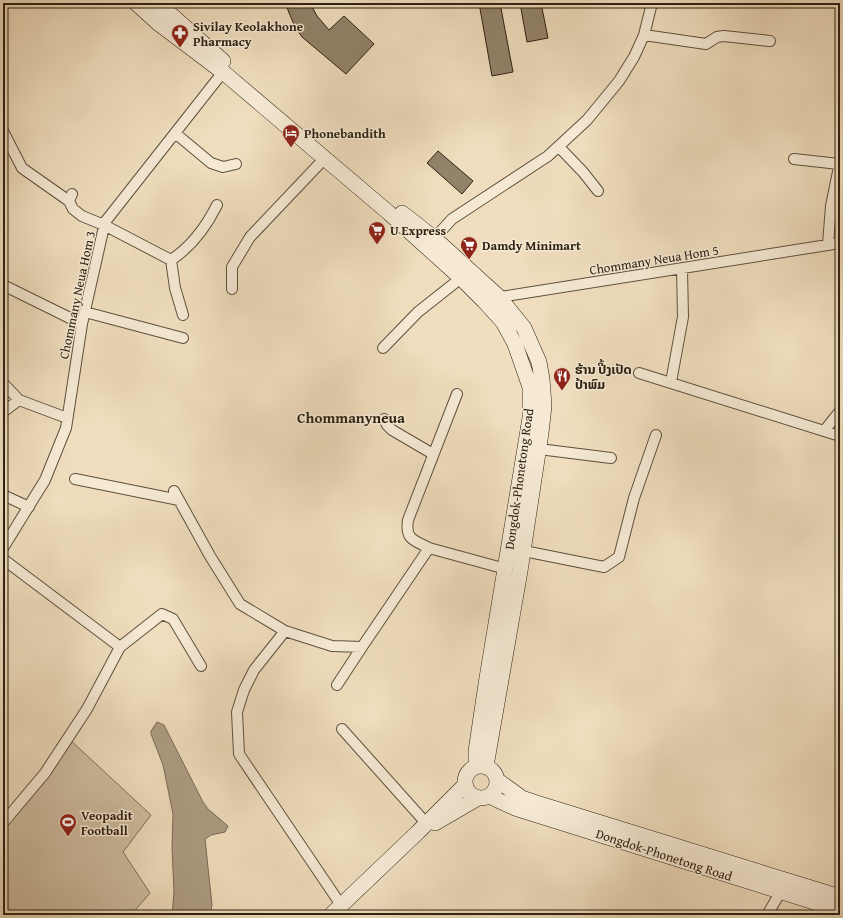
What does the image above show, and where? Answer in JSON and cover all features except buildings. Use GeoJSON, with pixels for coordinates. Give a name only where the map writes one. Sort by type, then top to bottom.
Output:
{"type":"FeatureCollection","features":[{"type":"Feature","properties":{"kind":"main road","name":"Dongdok-Phonetong Road"},"geometry":{"type":"LineString","coordinates":[[136,3],[158,23],[223,72],[389,213],[499,297],[524,328],[539,362],[544,406],[539,450],[516,550],[506,569],[476,751],[481,766],[495,774],[497,780],[522,798],[783,886],[840,910]]}},
{"type":"Feature","properties":{"kind":"main road","name":"Dongdok-Phonetong Road"},"geometry":{"type":"LineString","coordinates":[[158,3],[394,207],[484,301],[502,322],[515,344],[530,387],[530,418],[516,550],[481,766]]}},
{"type":"Feature","properties":{"kind":"main road","name":"Dongdok-Phonetong Road"},"geometry":{"type":"LineString","coordinates":[[481,766],[469,771],[465,784],[468,792],[515,808],[783,886],[840,897]]}},
{"type":"Feature","properties":{"kind":"main road"},"geometry":{"type":"LineString","coordinates":[[422,828],[483,797],[496,786],[497,780]]}},
{"type":"Feature","properties":{"kind":"main road"},"geometry":{"type":"LineString","coordinates":[[336,910],[422,828],[465,784]]}},
{"type":"Feature","properties":{"kind":"street"},"geometry":{"type":"LineString","coordinates":[[430,243],[452,219],[548,156],[587,120],[619,81],[634,57],[644,35],[652,3]]}},
{"type":"Feature","properties":{"kind":"street"},"geometry":{"type":"LineString","coordinates":[[644,35],[706,44],[717,37],[724,36],[770,41]]}},
{"type":"Feature","properties":{"kind":"street","name":"Chommany Neua Hom 3"},"geometry":{"type":"LineString","coordinates":[[3,548],[45,480],[66,428],[82,324],[104,225],[223,72]]}},
{"type":"Feature","properties":{"kind":"street"},"geometry":{"type":"LineString","coordinates":[[3,131],[22,168],[70,198],[73,209],[82,216],[104,225],[172,260]]}},
{"type":"Feature","properties":{"kind":"street"},"geometry":{"type":"LineString","coordinates":[[175,133],[211,163],[223,167],[236,164]]}},
{"type":"Feature","properties":{"kind":"street"},"geometry":{"type":"LineString","coordinates":[[559,147],[583,172],[598,191]]}},
{"type":"Feature","properties":{"kind":"street"},"geometry":{"type":"LineString","coordinates":[[232,289],[232,267],[250,237],[324,159]]}},
{"type":"Feature","properties":{"kind":"street"},"geometry":{"type":"LineString","coordinates":[[794,159],[840,163],[831,206],[828,244]]}},
{"type":"Feature","properties":{"kind":"street"},"geometry":{"type":"LineString","coordinates":[[172,260],[184,252],[199,234],[217,205]]}},
{"type":"Feature","properties":{"kind":"street","name":"Chommany Neua Hom 5"},"geometry":{"type":"LineString","coordinates":[[484,301],[499,297],[840,243]]}},
{"type":"Feature","properties":{"kind":"street"},"geometry":{"type":"LineString","coordinates":[[172,260],[175,288],[183,315]]}},
{"type":"Feature","properties":{"kind":"street"},"geometry":{"type":"LineString","coordinates":[[671,382],[683,317],[682,269]]}},
{"type":"Feature","properties":{"kind":"street"},"geometry":{"type":"LineString","coordinates":[[383,348],[418,312],[461,278]]}},
{"type":"Feature","properties":{"kind":"street"},"geometry":{"type":"LineString","coordinates":[[3,285],[82,324]]}},
{"type":"Feature","properties":{"kind":"street"},"geometry":{"type":"LineString","coordinates":[[85,312],[183,338]]}},
{"type":"Feature","properties":{"kind":"street"},"geometry":{"type":"LineString","coordinates":[[639,373],[840,436]]}},
{"type":"Feature","properties":{"kind":"street"},"geometry":{"type":"LineString","coordinates":[[3,383],[19,400],[67,418]]}},
{"type":"Feature","properties":{"kind":"street"},"geometry":{"type":"LineString","coordinates":[[457,394],[408,520],[406,530],[409,536],[414,540],[429,548],[506,569]]}},
{"type":"Feature","properties":{"kind":"street"},"geometry":{"type":"LineString","coordinates":[[3,412],[19,400]]}},
{"type":"Feature","properties":{"kind":"street"},"geometry":{"type":"LineString","coordinates":[[824,431],[840,410]]}},
{"type":"Feature","properties":{"kind":"street"},"geometry":{"type":"LineString","coordinates":[[384,419],[392,430],[433,454]]}},
{"type":"Feature","properties":{"kind":"street"},"geometry":{"type":"LineString","coordinates":[[516,550],[604,567],[619,557],[634,498],[656,435]]}},
{"type":"Feature","properties":{"kind":"street"},"geometry":{"type":"LineString","coordinates":[[539,450],[611,458]]}},
{"type":"Feature","properties":{"kind":"street"},"geometry":{"type":"LineString","coordinates":[[75,479],[180,500]]}},
{"type":"Feature","properties":{"kind":"street"},"geometry":{"type":"LineString","coordinates":[[174,491],[210,556],[240,604],[285,631],[332,646],[362,647]]}},
{"type":"Feature","properties":{"kind":"street"},"geometry":{"type":"LineString","coordinates":[[3,495],[29,507]]}},
{"type":"Feature","properties":{"kind":"street"},"geometry":{"type":"LineString","coordinates":[[337,685],[429,548]]}},
{"type":"Feature","properties":{"kind":"street"},"geometry":{"type":"LineString","coordinates":[[3,559],[120,647]]}},
{"type":"Feature","properties":{"kind":"street"},"geometry":{"type":"LineString","coordinates":[[3,823],[45,773],[87,709],[120,647],[162,614],[173,619],[201,666]]}},
{"type":"Feature","properties":{"kind":"street"},"geometry":{"type":"LineString","coordinates":[[285,631],[254,670],[244,690],[237,712],[239,754],[336,910]]}},
{"type":"Feature","properties":{"kind":"street"},"geometry":{"type":"LineString","coordinates":[[342,730],[422,828]]}},
{"type":"Feature","properties":{"kind":"street"},"geometry":{"type":"LineString","coordinates":[[766,915],[783,886]]}},
{"type":"Feature","properties":{"kind":"shaded area"},"geometry":{"type":"Polygon","coordinates":[[[157,722],[164,725],[203,802],[208,809],[228,826],[225,832],[211,835],[205,839],[212,905],[210,915],[172,915],[174,892],[172,848],[173,814],[163,765],[151,734],[151,731],[157,722]]]}},
{"type":"Feature","properties":{"kind":"shaded area","name":"Veopadit Football"},"geometry":{"type":"Polygon","coordinates":[[[68,738],[151,815],[123,852],[150,893],[131,915],[3,915],[3,823],[68,738]]]}},
{"type":"Feature","properties":{"kind":"place","name":"Sivilay Keolakhone Pharmacy"},"geometry":{"type":"Point","coordinates":[180,48]}},
{"type":"Feature","properties":{"kind":"place","name":"Phonebandith"},"geometry":{"type":"Point","coordinates":[291,148]}},
{"type":"Feature","properties":{"kind":"place","name":"U Express"},"geometry":{"type":"Point","coordinates":[377,245]}},
{"type":"Feature","properties":{"kind":"place","name":"Damdy Minimart"},"geometry":{"type":"Point","coordinates":[469,260]}},
{"type":"Feature","properties":{"kind":"place","name":"ຮ້ານ ປີ້ງເປັດ ປ້າພົມ"},"geometry":{"type":"Point","coordinates":[562,391]}},
{"type":"Feature","properties":{"kind":"place","name":"Veopadit Football"},"geometry":{"type":"Point","coordinates":[68,837]}},
{"type":"Feature","properties":{"kind":"district","name":"Chommanyneua"},"geometry":{"type":"Point","coordinates":[351,417]}}]}
